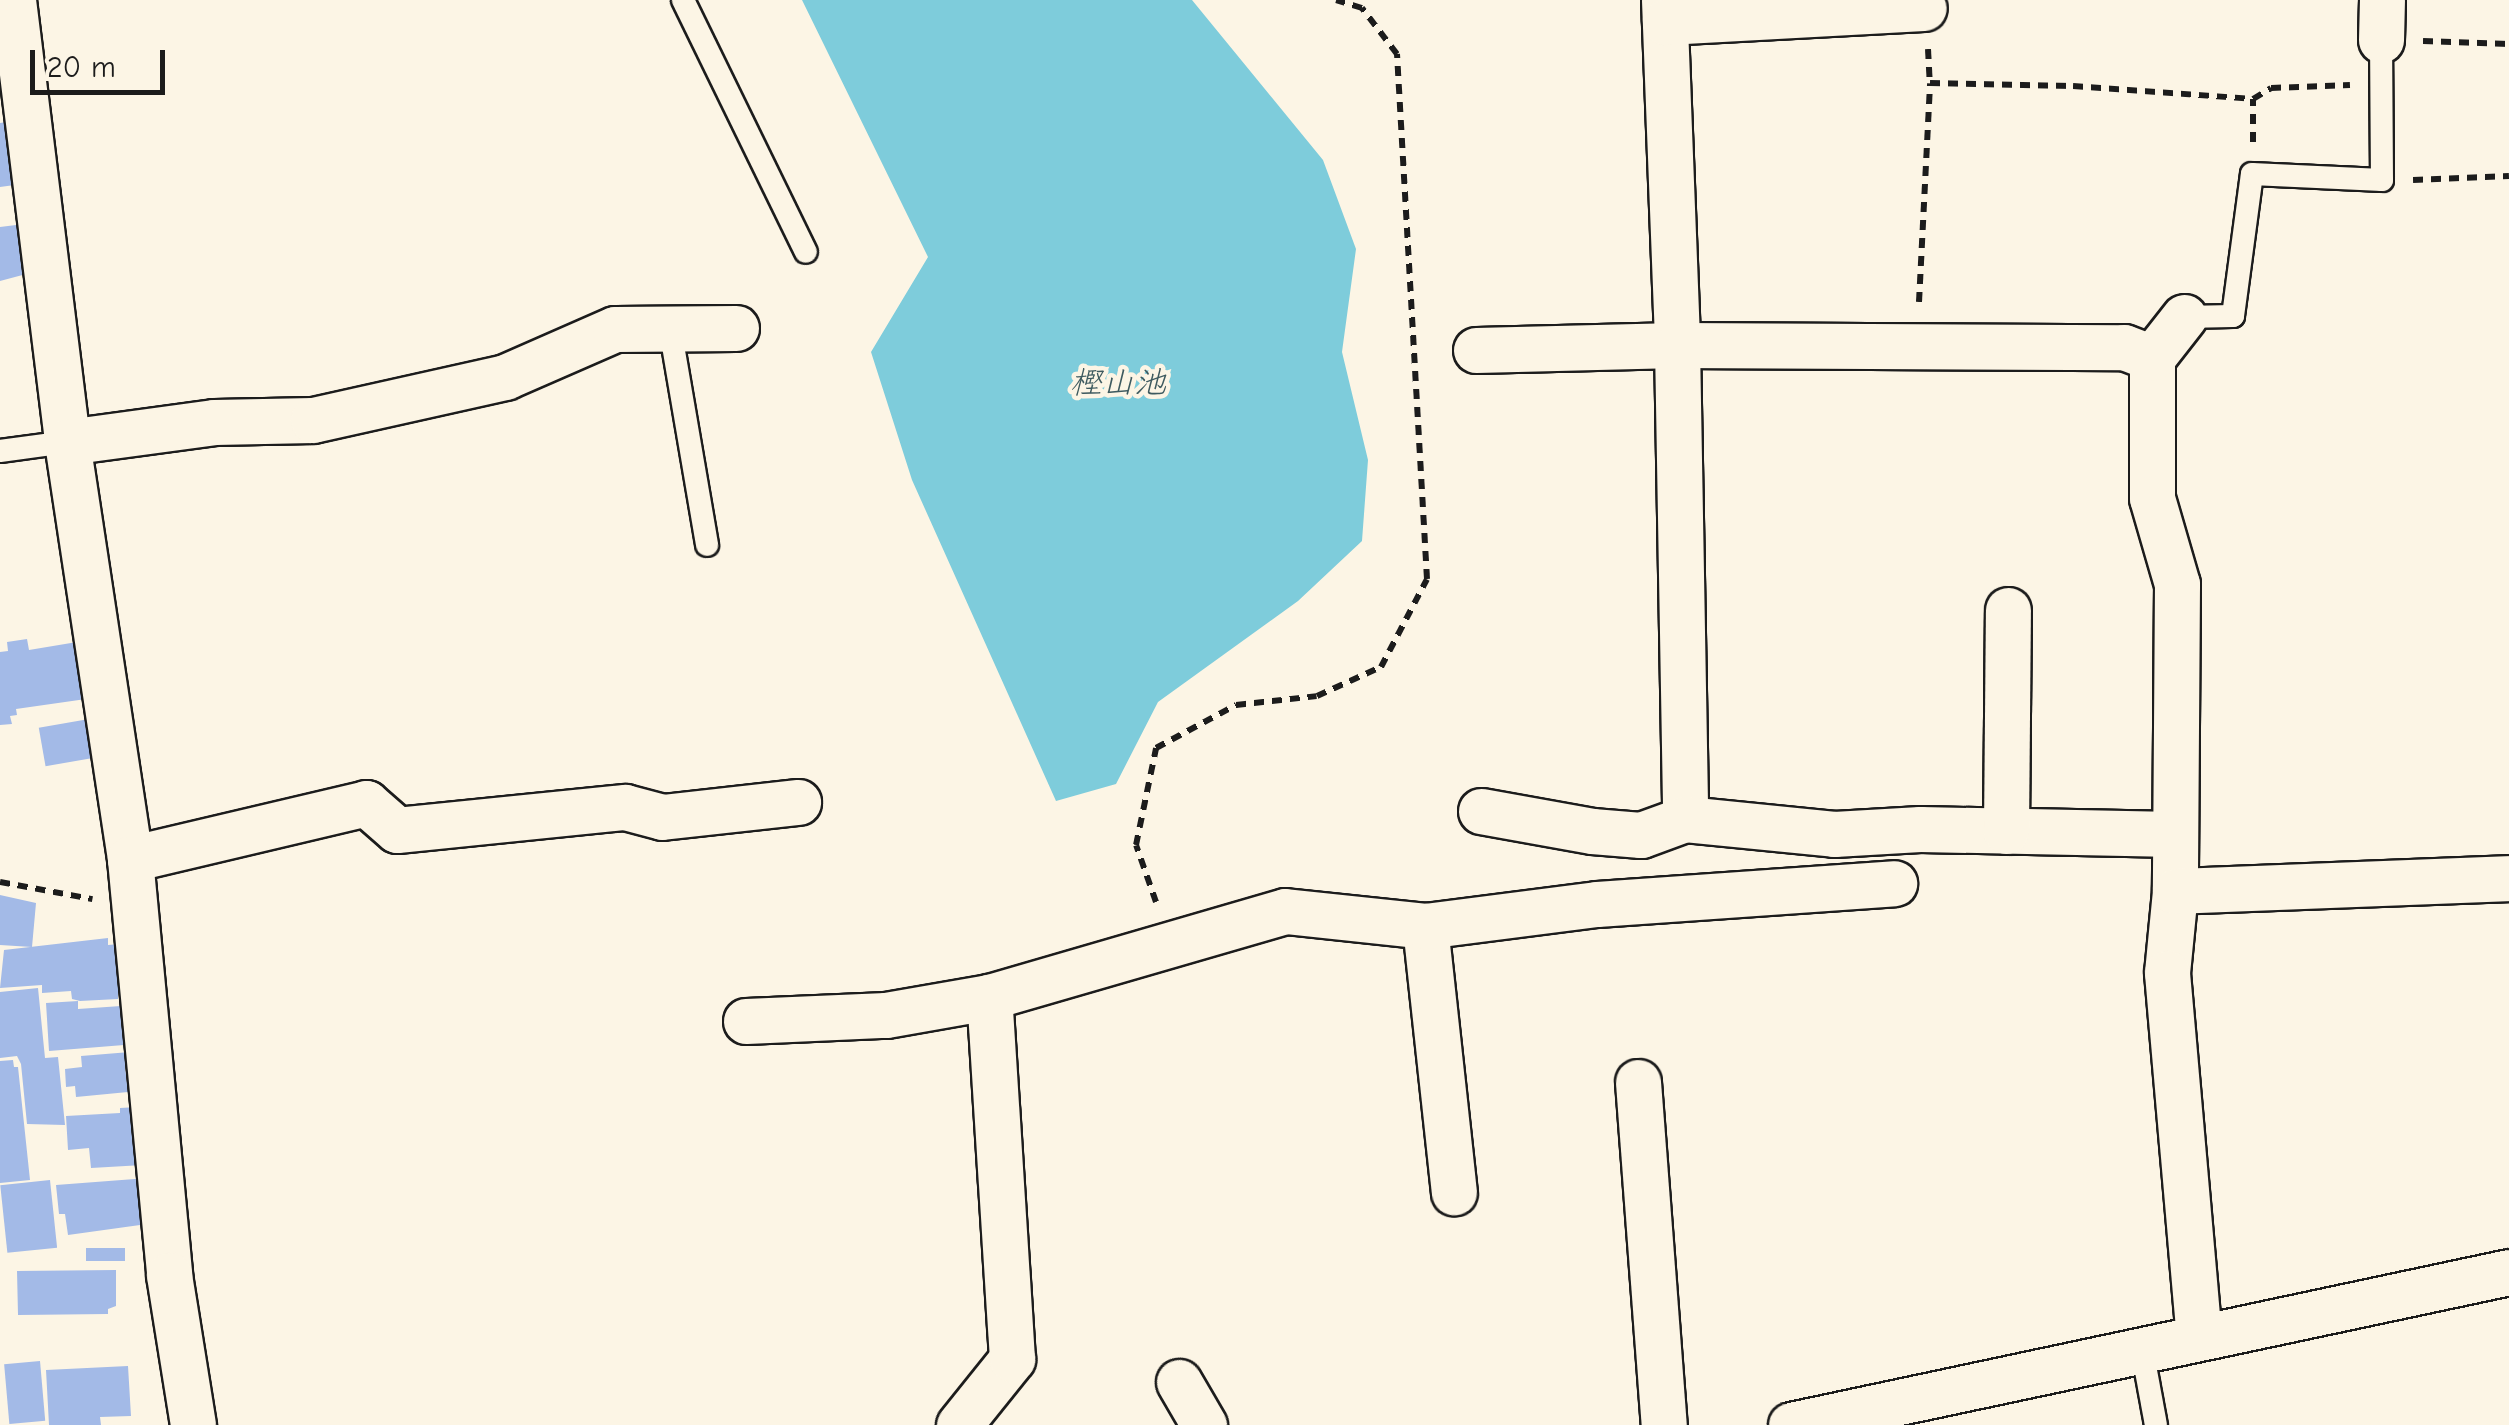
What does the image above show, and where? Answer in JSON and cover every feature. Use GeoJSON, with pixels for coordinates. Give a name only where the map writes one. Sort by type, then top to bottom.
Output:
{"type":"FeatureCollection","features":[{"type":"Feature","properties":{"kind":"street"},"geometry":{"type":"LineString","coordinates":[[13,0],[66,442],[130,859],[169,1276],[193,1425]]}},
{"type":"Feature","properties":{"kind":"street"},"geometry":{"type":"LineString","coordinates":[[1684,819],[1677,345],[1664,11],[1924,8]]}},
{"type":"Feature","properties":{"kind":"street"},"geometry":{"type":"LineString","coordinates":[[2184,317],[2152,358],[2152,498],[2177,584],[2175,891],[2167,973],[2198,1336]]}},
{"type":"Feature","properties":{"kind":"street"},"geometry":{"type":"LineString","coordinates":[[66,442],[214,422],[313,420],[505,378],[615,329],[736,328]]}},
{"type":"Feature","properties":{"kind":"street"},"geometry":{"type":"LineString","coordinates":[[1476,350],[1677,345],[2124,347],[2152,358]]}},
{"type":"Feature","properties":{"kind":"street"},"geometry":{"type":"LineString","coordinates":[[2006,830],[2008,610]]}},
{"type":"Feature","properties":{"kind":"street"},"geometry":{"type":"LineString","coordinates":[[130,859],[366,804],[396,830],[626,807],[662,817],[798,802]]}},
{"type":"Feature","properties":{"kind":"street"},"geometry":{"type":"LineString","coordinates":[[1481,811],[1641,835],[1684,819],[1834,834],[1920,829],[2175,834]]}},
{"type":"Feature","properties":{"kind":"street"},"geometry":{"type":"LineString","coordinates":[[2175,891],[2509,878]]}},
{"type":"Feature","properties":{"kind":"street"},"geometry":{"type":"LineString","coordinates":[[746,1021],[886,1014],[989,997],[1286,911],[1424,926],[1597,904],[1894,883]]}},
{"type":"Feature","properties":{"kind":"street"},"geometry":{"type":"LineString","coordinates":[[1424,926],[1454,1192]]}},
{"type":"Feature","properties":{"kind":"street"},"geometry":{"type":"LineString","coordinates":[[958,1425],[1012,1359],[989,997]]}},
{"type":"Feature","properties":{"kind":"street"},"geometry":{"type":"LineString","coordinates":[[1638,1082],[1664,1425]]}},
{"type":"Feature","properties":{"kind":"street"},"geometry":{"type":"LineString","coordinates":[[1792,1425],[2509,1272]]}},
{"type":"Feature","properties":{"kind":"street"},"geometry":{"type":"LineString","coordinates":[[1179,1382],[1204,1425]]}},
{"type":"Feature","properties":{"kind":"lane"},"geometry":{"type":"LineString","coordinates":[[683,0],[806,252]]}},
{"type":"Feature","properties":{"kind":"lane"},"geometry":{"type":"LineString","coordinates":[[2184,317],[2233,316],[2252,174],[2382,180],[2382,20]]}},
{"type":"Feature","properties":{"kind":"lane"},"geometry":{"type":"LineString","coordinates":[[670,328],[707,545]]}},
{"type":"Feature","properties":{"kind":"lane"},"geometry":{"type":"LineString","coordinates":[[0,451],[66,442]]}},
{"type":"Feature","properties":{"kind":"lane"},"geometry":{"type":"LineString","coordinates":[[2142,1348],[2156,1425]]}},
{"type":"Feature","properties":{"kind":"path"},"geometry":{"type":"LineString","coordinates":[[1171,945],[1136,845],[1156,748],[1236,706],[1316,696],[1382,667],[1427,579],[1397,54],[1362,8],[1336,0]]}},
{"type":"Feature","properties":{"kind":"path"},"geometry":{"type":"LineString","coordinates":[[1918,346],[1930,84],[1924,8]]}},
{"type":"Feature","properties":{"kind":"path"},"geometry":{"type":"LineString","coordinates":[[2382,20],[2509,44]]}},
{"type":"Feature","properties":{"kind":"path"},"geometry":{"type":"LineString","coordinates":[[1930,84],[2073,86],[2254,98],[2271,88],[2381,84]]}},
{"type":"Feature","properties":{"kind":"path"},"geometry":{"type":"LineString","coordinates":[[2382,180],[2509,176]]}},
{"type":"Feature","properties":{"kind":"path"},"geometry":{"type":"LineString","coordinates":[[0,882],[134,908]]}},
{"type":"Feature","properties":{"kind":"water","name":"樫山池"},"geometry":{"type":"Polygon","coordinates":[[[802,0],[1192,0],[1323,160],[1356,249],[1342,352],[1368,460],[1362,541],[1298,601],[1158,702],[1116,784],[1056,801],[912,480],[871,352],[928,257],[802,0]]]}},
{"type":"Feature","properties":{"kind":"building"},"geometry":{"type":"Polygon","coordinates":[[[13,121],[22,184],[0,187],[0,123],[13,121]]]}},
{"type":"Feature","properties":{"kind":"building"},"geometry":{"type":"Polygon","coordinates":[[[24,224],[30,273],[0,281],[0,227],[24,224]]]}},
{"type":"Feature","properties":{"kind":"building"},"geometry":{"type":"Polygon","coordinates":[[[27,639],[29,650],[77,642],[86,699],[16,709],[17,715],[10,716],[12,724],[0,725],[0,652],[8,651],[7,642],[27,639]]]}},
{"type":"Feature","properties":{"kind":"building"},"geometry":{"type":"Polygon","coordinates":[[[89,719],[96,757],[46,766],[39,728],[89,719]]]}},
{"type":"Feature","properties":{"kind":"building"},"geometry":{"type":"Polygon","coordinates":[[[0,895],[36,903],[32,947],[0,945],[0,895]]]}},
{"type":"Feature","properties":{"kind":"building"},"geometry":{"type":"Polygon","coordinates":[[[108,938],[108,945],[120,944],[123,992],[118,993],[118,999],[80,1001],[72,999],[71,991],[42,993],[42,985],[0,988],[4,950],[108,938]]]}},
{"type":"Feature","properties":{"kind":"building"},"geometry":{"type":"Polygon","coordinates":[[[38,988],[45,1058],[58,1057],[65,1125],[27,1124],[21,1064],[17,1056],[0,1058],[0,992],[38,988]]]}},
{"type":"Feature","properties":{"kind":"building"},"geometry":{"type":"Polygon","coordinates":[[[78,1001],[78,1009],[121,1006],[124,1045],[49,1051],[46,1003],[78,1001]]]}},
{"type":"Feature","properties":{"kind":"building"},"geometry":{"type":"Polygon","coordinates":[[[130,1052],[131,1065],[125,1066],[128,1092],[76,1097],[75,1086],[66,1087],[65,1069],[82,1067],[81,1056],[130,1052]]]}},
{"type":"Feature","properties":{"kind":"building"},"geometry":{"type":"Polygon","coordinates":[[[13,1060],[14,1067],[18,1067],[30,1180],[0,1183],[0,1061],[13,1060]]]}},
{"type":"Feature","properties":{"kind":"building"},"geometry":{"type":"Polygon","coordinates":[[[138,1107],[143,1165],[91,1168],[89,1148],[68,1150],[66,1116],[120,1113],[120,1108],[138,1107]]]}},
{"type":"Feature","properties":{"kind":"building"},"geometry":{"type":"Polygon","coordinates":[[[148,1178],[140,1225],[68,1235],[65,1214],[59,1214],[56,1185],[148,1178]]]}},
{"type":"Feature","properties":{"kind":"building"},"geometry":{"type":"Polygon","coordinates":[[[50,1180],[57,1248],[7,1253],[0,1185],[50,1180]]]}},
{"type":"Feature","properties":{"kind":"building"},"geometry":{"type":"Polygon","coordinates":[[[86,1248],[125,1248],[125,1261],[86,1261],[86,1248]]]}},
{"type":"Feature","properties":{"kind":"building"},"geometry":{"type":"Polygon","coordinates":[[[116,1270],[116,1306],[108,1309],[108,1314],[18,1315],[17,1271],[116,1270]]]}},
{"type":"Feature","properties":{"kind":"building"},"geometry":{"type":"Polygon","coordinates":[[[40,1361],[45,1421],[9,1424],[4,1364],[40,1361]]]}},
{"type":"Feature","properties":{"kind":"building"},"geometry":{"type":"Polygon","coordinates":[[[128,1366],[131,1416],[100,1417],[101,1425],[49,1425],[46,1370],[128,1366]]]}}]}
